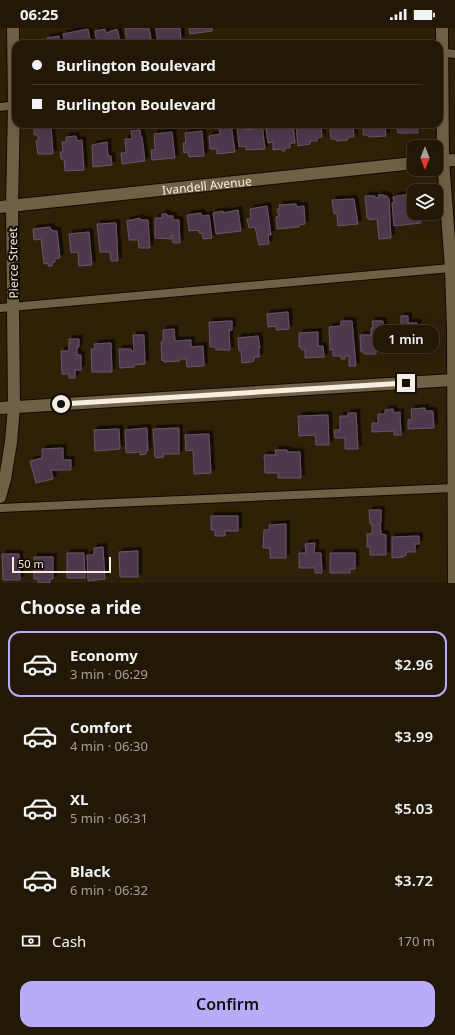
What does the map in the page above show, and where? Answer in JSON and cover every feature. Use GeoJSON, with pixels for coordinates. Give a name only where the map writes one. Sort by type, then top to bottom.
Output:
{"type":"FeatureCollection","features":[{"type":"Feature","properties":{"kind":"street","name":"Pierce Street"},"geometry":{"type":"LineString","coordinates":[[13,28],[13,40]]}},
{"type":"Feature","properties":{"kind":"street"},"geometry":{"type":"LineString","coordinates":[[441,40],[442,28]]}},
{"type":"Feature","properties":{"kind":"street"},"geometry":{"type":"LineString","coordinates":[[443,117],[452,272],[454,583]]}},
{"type":"Feature","properties":{"kind":"street","name":"Pierce Street"},"geometry":{"type":"LineString","coordinates":[[0,497],[5,479],[11,442],[14,407],[12,206],[14,128]]}},
{"type":"Feature","properties":{"kind":"street","name":"Ivandell Avenue"},"geometry":{"type":"LineString","coordinates":[[0,207],[407,164]]}},
{"type":"Feature","properties":{"kind":"street"},"geometry":{"type":"LineString","coordinates":[[0,408],[453,380]]}},
{"type":"Feature","properties":{"kind":"lane"},"geometry":{"type":"LineString","coordinates":[[443,52],[455,54]]}},
{"type":"Feature","properties":{"kind":"lane"},"geometry":{"type":"LineString","coordinates":[[0,107],[12,105]]}},
{"type":"Feature","properties":{"kind":"lane"},"geometry":{"type":"LineString","coordinates":[[0,308],[452,272]]}},
{"type":"Feature","properties":{"kind":"lane"},"geometry":{"type":"LineString","coordinates":[[0,508],[454,488]]}},
{"type":"Feature","properties":{"kind":"building"},"geometry":{"type":"Polygon","coordinates":[[[125,28],[149,28],[151,40],[126,40],[125,28]]]}},
{"type":"Feature","properties":{"kind":"building"},"geometry":{"type":"Polygon","coordinates":[[[156,28],[180,28],[181,40],[158,40],[156,28]]]}},
{"type":"Feature","properties":{"kind":"building"},"geometry":{"type":"Polygon","coordinates":[[[189,28],[212,28],[212,31],[190,34],[189,28]]]}},
{"type":"Feature","properties":{"kind":"building"},"geometry":{"type":"Polygon","coordinates":[[[88,29],[90,40],[64,40],[63,34],[88,29]]]}},
{"type":"Feature","properties":{"kind":"building"},"geometry":{"type":"Polygon","coordinates":[[[105,29],[106,33],[117,29],[120,40],[96,40],[95,31],[105,29]]]}},
{"type":"Feature","properties":{"kind":"building"},"geometry":{"type":"Polygon","coordinates":[[[59,36],[60,40],[47,40],[47,38],[59,36]]]}},
{"type":"Feature","properties":{"kind":"building"},"geometry":{"type":"Polygon","coordinates":[[[34,128],[51,128],[53,154],[38,154],[36,141],[38,141],[38,135],[34,135],[34,128]]]}},
{"type":"Feature","properties":{"kind":"building"},"geometry":{"type":"Polygon","coordinates":[[[219,128],[232,128],[235,152],[217,154],[217,149],[210,149],[209,136],[220,134],[219,128]]]}},
{"type":"Feature","properties":{"kind":"building"},"geometry":{"type":"Polygon","coordinates":[[[237,128],[245,128],[245,130],[262,128],[265,149],[246,150],[246,146],[239,147],[237,128]]]}},
{"type":"Feature","properties":{"kind":"building"},"geometry":{"type":"Polygon","coordinates":[[[293,128],[295,143],[290,143],[290,148],[285,148],[285,151],[282,151],[282,149],[273,150],[273,142],[268,143],[266,129],[293,128]]]}},
{"type":"Feature","properties":{"kind":"building"},"geometry":{"type":"Polygon","coordinates":[[[296,128],[321,128],[322,137],[317,138],[317,141],[310,141],[310,144],[298,146],[296,128]]]}},
{"type":"Feature","properties":{"kind":"building"},"geometry":{"type":"Polygon","coordinates":[[[332,128],[353,128],[354,137],[348,137],[348,140],[336,141],[336,139],[331,139],[330,130],[332,130],[332,128]]]}},
{"type":"Feature","properties":{"kind":"building"},"geometry":{"type":"Polygon","coordinates":[[[363,128],[385,128],[386,136],[369,137],[368,135],[363,135],[363,128]]]}},
{"type":"Feature","properties":{"kind":"building"},"geometry":{"type":"Polygon","coordinates":[[[397,128],[417,128],[418,133],[398,133],[397,128]]]}},
{"type":"Feature","properties":{"kind":"building"},"geometry":{"type":"Polygon","coordinates":[[[140,130],[145,161],[122,164],[121,153],[126,153],[125,139],[132,139],[131,131],[140,130]]]}},
{"type":"Feature","properties":{"kind":"building"},"geometry":{"type":"Polygon","coordinates":[[[202,131],[204,156],[189,157],[188,152],[184,153],[183,143],[186,143],[185,133],[202,131]]]}},
{"type":"Feature","properties":{"kind":"building"},"geometry":{"type":"Polygon","coordinates":[[[172,132],[175,158],[152,160],[151,150],[155,150],[154,134],[172,132]]]}},
{"type":"Feature","properties":{"kind":"building"},"geometry":{"type":"Polygon","coordinates":[[[76,136],[77,141],[82,140],[84,170],[65,171],[64,159],[61,159],[60,152],[63,152],[62,142],[66,142],[66,137],[76,136]]]}},
{"type":"Feature","properties":{"kind":"building"},"geometry":{"type":"Polygon","coordinates":[[[107,142],[108,156],[111,156],[112,165],[93,167],[92,145],[107,142]]]}},
{"type":"Feature","properties":{"kind":"building"},"geometry":{"type":"Polygon","coordinates":[[[378,195],[387,196],[389,199],[391,238],[379,239],[377,219],[369,220],[369,218],[367,218],[365,196],[375,196],[375,198],[379,197],[378,195]]]}},
{"type":"Feature","properties":{"kind":"building"},"geometry":{"type":"Polygon","coordinates":[[[407,195],[407,220],[421,220],[421,223],[394,226],[392,203],[394,203],[393,197],[407,195]]]}},
{"type":"Feature","properties":{"kind":"building"},"geometry":{"type":"Polygon","coordinates":[[[354,199],[358,224],[338,226],[337,213],[334,214],[332,200],[354,199]]]}},
{"type":"Feature","properties":{"kind":"building"},"geometry":{"type":"Polygon","coordinates":[[[296,204],[297,207],[304,206],[305,224],[299,225],[299,227],[277,229],[276,217],[279,216],[277,209],[280,209],[279,205],[296,204]]]}},
{"type":"Feature","properties":{"kind":"building"},"geometry":{"type":"Polygon","coordinates":[[[267,206],[271,235],[268,235],[269,244],[259,245],[255,227],[249,228],[247,219],[251,219],[250,209],[267,206]]]}},
{"type":"Feature","properties":{"kind":"building"},"geometry":{"type":"Polygon","coordinates":[[[238,210],[241,231],[216,234],[213,213],[238,210]]]}},
{"type":"Feature","properties":{"kind":"building"},"geometry":{"type":"Polygon","coordinates":[[[201,213],[202,216],[209,215],[212,238],[203,239],[202,233],[199,233],[199,230],[189,231],[187,215],[201,213]]]}},
{"type":"Feature","properties":{"kind":"building"},"geometry":{"type":"Polygon","coordinates":[[[162,214],[173,216],[173,220],[179,220],[180,243],[173,243],[172,235],[171,239],[155,238],[155,218],[162,218],[162,214]]]}},
{"type":"Feature","properties":{"kind":"building"},"geometry":{"type":"Polygon","coordinates":[[[140,218],[140,220],[148,220],[150,248],[139,248],[138,240],[129,240],[127,221],[140,218]]]}},
{"type":"Feature","properties":{"kind":"building"},"geometry":{"type":"Polygon","coordinates":[[[116,223],[118,261],[111,261],[110,252],[100,252],[97,224],[116,223]]]}},
{"type":"Feature","properties":{"kind":"building"},"geometry":{"type":"Polygon","coordinates":[[[50,227],[51,230],[57,231],[60,258],[55,259],[52,266],[48,266],[48,263],[44,264],[41,239],[34,240],[33,229],[50,227]]]}},
{"type":"Feature","properties":{"kind":"building"},"geometry":{"type":"Polygon","coordinates":[[[89,232],[92,265],[79,266],[78,252],[71,253],[69,234],[89,232]]]}},
{"type":"Feature","properties":{"kind":"building"},"geometry":{"type":"Polygon","coordinates":[[[288,312],[289,329],[276,330],[276,326],[268,327],[267,314],[288,312]]]}},
{"type":"Feature","properties":{"kind":"building"},"geometry":{"type":"Polygon","coordinates":[[[401,316],[408,316],[408,323],[417,323],[418,334],[421,334],[422,349],[397,350],[397,329],[401,329],[401,316]]]}},
{"type":"Feature","properties":{"kind":"building"},"geometry":{"type":"Polygon","coordinates":[[[232,321],[232,330],[229,330],[230,350],[216,350],[216,347],[210,347],[209,322],[232,321]]]}},
{"type":"Feature","properties":{"kind":"building"},"geometry":{"type":"Polygon","coordinates":[[[341,321],[352,321],[356,366],[349,366],[349,356],[345,356],[345,359],[341,359],[341,356],[333,356],[333,349],[330,350],[329,327],[341,326],[341,321]]]}},
{"type":"Feature","properties":{"kind":"building"},"geometry":{"type":"Polygon","coordinates":[[[372,321],[383,321],[384,350],[376,351],[376,354],[364,354],[364,352],[361,352],[360,335],[371,335],[371,328],[373,328],[372,321]]]}},
{"type":"Feature","properties":{"kind":"building"},"geometry":{"type":"Polygon","coordinates":[[[174,329],[175,341],[191,340],[191,347],[203,346],[204,366],[187,367],[186,359],[180,359],[180,361],[162,361],[161,342],[163,342],[163,330],[174,329]]]}},
{"type":"Feature","properties":{"kind":"building"},"geometry":{"type":"Polygon","coordinates":[[[318,332],[318,346],[323,346],[324,357],[305,358],[305,350],[302,350],[301,347],[299,347],[299,333],[318,332]]]}},
{"type":"Feature","properties":{"kind":"building"},"geometry":{"type":"Polygon","coordinates":[[[133,335],[144,335],[145,364],[134,365],[134,367],[120,368],[119,349],[131,349],[131,351],[134,351],[133,335]]]}},
{"type":"Feature","properties":{"kind":"building"},"geometry":{"type":"Polygon","coordinates":[[[258,336],[260,348],[259,357],[254,357],[254,361],[242,363],[238,338],[258,336]]]}},
{"type":"Feature","properties":{"kind":"building"},"geometry":{"type":"Polygon","coordinates":[[[69,339],[79,339],[77,355],[81,355],[81,370],[75,370],[75,378],[69,378],[69,374],[62,374],[61,351],[69,351],[69,339]]]}},
{"type":"Feature","properties":{"kind":"building"},"geometry":{"type":"Polygon","coordinates":[[[111,343],[112,372],[92,372],[91,349],[95,349],[94,344],[111,343]]]}},
{"type":"Feature","properties":{"kind":"building"},"geometry":{"type":"Polygon","coordinates":[[[425,408],[425,411],[433,411],[434,428],[408,429],[408,420],[412,419],[411,409],[425,408]]]}},
{"type":"Feature","properties":{"kind":"building"},"geometry":{"type":"Polygon","coordinates":[[[393,409],[394,413],[400,412],[401,435],[394,435],[394,431],[372,432],[372,423],[378,423],[378,414],[385,414],[385,410],[393,409]]]}},
{"type":"Feature","properties":{"kind":"building"},"geometry":{"type":"Polygon","coordinates":[[[348,413],[356,413],[358,449],[345,449],[345,438],[335,438],[334,430],[340,430],[340,416],[348,416],[348,413]]]}},
{"type":"Feature","properties":{"kind":"building"},"geometry":{"type":"Polygon","coordinates":[[[328,415],[329,445],[316,445],[315,435],[299,436],[298,416],[328,415]]]}},
{"type":"Feature","properties":{"kind":"building"},"geometry":{"type":"Polygon","coordinates":[[[147,428],[148,451],[146,451],[146,454],[140,455],[140,452],[126,453],[125,430],[147,428]]]}},
{"type":"Feature","properties":{"kind":"building"},"geometry":{"type":"Polygon","coordinates":[[[179,428],[179,454],[163,454],[164,457],[155,458],[153,429],[179,428]]]}},
{"type":"Feature","properties":{"kind":"building"},"geometry":{"type":"Polygon","coordinates":[[[119,429],[120,449],[95,451],[94,430],[119,429]]]}},
{"type":"Feature","properties":{"kind":"building"},"geometry":{"type":"Polygon","coordinates":[[[209,434],[211,473],[194,474],[193,450],[186,451],[185,435],[209,434]]]}},
{"type":"Feature","properties":{"kind":"building"},"geometry":{"type":"Polygon","coordinates":[[[63,448],[63,460],[71,460],[71,470],[51,470],[53,479],[36,483],[30,461],[42,458],[42,449],[63,448]]]}},
{"type":"Feature","properties":{"kind":"building"},"geometry":{"type":"Polygon","coordinates":[[[275,450],[300,452],[301,478],[278,478],[278,473],[265,473],[264,455],[276,455],[275,450]]]}},
{"type":"Feature","properties":{"kind":"building"},"geometry":{"type":"Polygon","coordinates":[[[369,510],[381,510],[381,534],[386,535],[386,555],[370,555],[370,547],[367,547],[367,534],[372,534],[372,524],[370,524],[369,510]]]}},
{"type":"Feature","properties":{"kind":"building"},"geometry":{"type":"Polygon","coordinates":[[[211,516],[238,516],[238,531],[225,531],[225,536],[215,536],[215,530],[211,530],[211,516]]]}},
{"type":"Feature","properties":{"kind":"building"},"geometry":{"type":"Polygon","coordinates":[[[286,524],[286,558],[270,558],[270,548],[263,548],[264,530],[269,530],[269,525],[286,524]]]}},
{"type":"Feature","properties":{"kind":"building"},"geometry":{"type":"Polygon","coordinates":[[[419,536],[419,544],[415,544],[415,552],[406,552],[406,556],[392,558],[392,537],[419,536]]]}},
{"type":"Feature","properties":{"kind":"building"},"geometry":{"type":"Polygon","coordinates":[[[315,543],[314,553],[321,553],[322,573],[315,573],[315,568],[299,568],[299,553],[306,553],[305,544],[315,543]]]}},
{"type":"Feature","properties":{"kind":"building"},"geometry":{"type":"Polygon","coordinates":[[[103,547],[105,579],[88,581],[87,555],[94,555],[94,548],[103,547]]]}},
{"type":"Feature","properties":{"kind":"building"},"geometry":{"type":"Polygon","coordinates":[[[138,551],[138,577],[120,577],[119,552],[138,551]]]}},
{"type":"Feature","properties":{"kind":"building"},"geometry":{"type":"Polygon","coordinates":[[[67,553],[84,553],[85,578],[67,578],[67,553]]]}},
{"type":"Feature","properties":{"kind":"building"},"geometry":{"type":"Polygon","coordinates":[[[330,553],[355,553],[355,569],[350,569],[350,573],[330,573],[330,553]]]}},
{"type":"Feature","properties":{"kind":"building"},"geometry":{"type":"Polygon","coordinates":[[[2,554],[19,554],[20,580],[3,580],[2,554]]]}},
{"type":"Feature","properties":{"kind":"building"},"geometry":{"type":"Polygon","coordinates":[[[34,557],[53,557],[53,579],[50,579],[50,583],[38,583],[38,579],[34,579],[34,557]]]}},
{"type":"Feature","properties":{"kind":"route"},"geometry":{"type":"LineString","coordinates":[[61,404],[406,383]]}}]}
